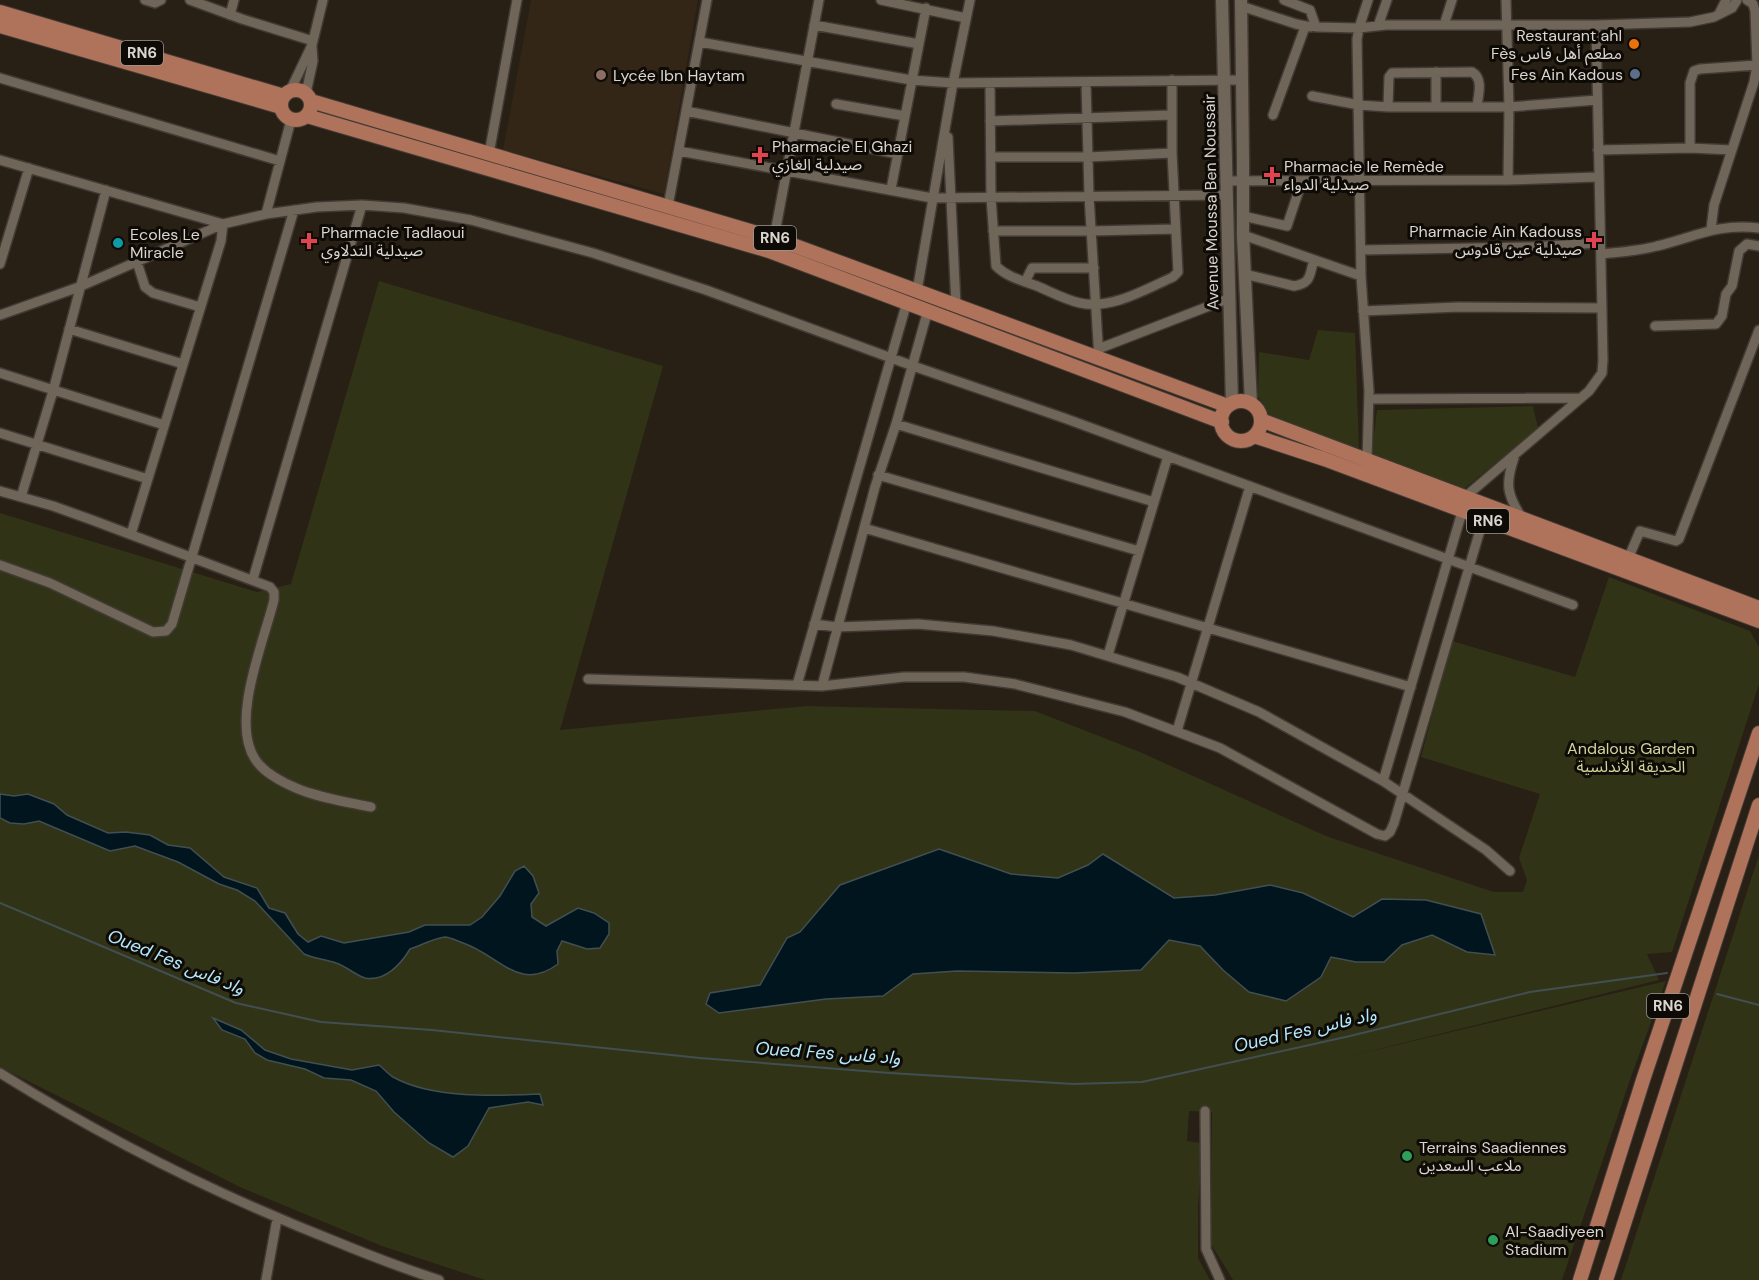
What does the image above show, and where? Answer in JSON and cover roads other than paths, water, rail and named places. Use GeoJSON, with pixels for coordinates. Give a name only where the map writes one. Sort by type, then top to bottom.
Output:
{"type":"FeatureCollection","features":[{"type":"Feature","properties":{"kind":"main road","name":"RN6"},"geometry":{"type":"LineString","coordinates":[[0,12],[285,98]]}},
{"type":"Feature","properties":{"kind":"main road","name":"RN6"},"geometry":{"type":"LineString","coordinates":[[0,26],[285,98],[299,90],[309,97],[489,154],[774,238],[956,305],[1099,354],[1230,405],[1244,401],[1251,404]]}},
{"type":"Feature","properties":{"kind":"main road"},"geometry":{"type":"LineString","coordinates":[[285,98],[286,117],[291,120],[303,119],[307,116],[312,106],[309,97]]}},
{"type":"Feature","properties":{"kind":"main road","name":"RN6"},"geometry":{"type":"LineString","coordinates":[[307,116],[738,241],[818,268],[1222,422],[1223,429],[1233,439],[1247,440],[1254,436],[1324,459],[1759,621]]}},
{"type":"Feature","properties":{"kind":"main road"},"geometry":{"type":"LineString","coordinates":[[1251,404],[1260,414],[1261,420],[1254,436]]}},
{"type":"Feature","properties":{"kind":"main road"},"geometry":{"type":"LineString","coordinates":[[1222,422],[1224,411],[1230,405]]}},
{"type":"Feature","properties":{"kind":"main road","name":"RN6"},"geometry":{"type":"LineString","coordinates":[[1261,420],[1759,608]]}},
{"type":"Feature","properties":{"kind":"main road","name":"RN6"},"geometry":{"type":"LineString","coordinates":[[1580,1280],[1759,733]]}},
{"type":"Feature","properties":{"kind":"main road","name":"RN6"},"geometry":{"type":"LineString","coordinates":[[1606,1280],[1759,805]]}},
{"type":"Feature","properties":{"kind":"street"},"geometry":{"type":"LineString","coordinates":[[145,0],[158,2]]}},
{"type":"Feature","properties":{"kind":"street"},"geometry":{"type":"LineString","coordinates":[[190,0],[313,43]]}},
{"type":"Feature","properties":{"kind":"street"},"geometry":{"type":"LineString","coordinates":[[230,15],[234,0]]}},
{"type":"Feature","properties":{"kind":"street"},"geometry":{"type":"LineString","coordinates":[[309,97],[313,43],[323,0]]}},
{"type":"Feature","properties":{"kind":"street"},"geometry":{"type":"LineString","coordinates":[[489,154],[517,0]]}},
{"type":"Feature","properties":{"kind":"street"},"geometry":{"type":"LineString","coordinates":[[668,206],[707,0]]}},
{"type":"Feature","properties":{"kind":"street"},"geometry":{"type":"LineString","coordinates":[[774,238],[819,0]]}},
{"type":"Feature","properties":{"kind":"street"},"geometry":{"type":"LineString","coordinates":[[881,0],[966,18]]}},
{"type":"Feature","properties":{"kind":"street"},"geometry":{"type":"LineString","coordinates":[[917,291],[932,198],[970,0]]}},
{"type":"Feature","properties":{"kind":"street","name":"Avenue Moussa Ben Noussair"},"geometry":{"type":"LineString","coordinates":[[1222,0],[1230,298],[1230,405]]}},
{"type":"Feature","properties":{"kind":"street"},"geometry":{"type":"LineString","coordinates":[[1284,0],[1310,10],[1316,27]]}},
{"type":"Feature","properties":{"kind":"street"},"geometry":{"type":"LineString","coordinates":[[1367,461],[1369,399],[1361,276],[1357,39],[1368,0]]}},
{"type":"Feature","properties":{"kind":"street"},"geometry":{"type":"LineString","coordinates":[[1378,26],[1387,0]]}},
{"type":"Feature","properties":{"kind":"street"},"geometry":{"type":"LineString","coordinates":[[1444,25],[1452,0]]}},
{"type":"Feature","properties":{"kind":"street"},"geometry":{"type":"LineString","coordinates":[[1506,0],[1509,106],[1508,180]]}},
{"type":"Feature","properties":{"kind":"street"},"geometry":{"type":"LineString","coordinates":[[1719,14],[1726,0]]}},
{"type":"Feature","properties":{"kind":"street"},"geometry":{"type":"LineString","coordinates":[[1241,3],[1305,27],[1359,28],[1690,22],[1719,14],[1735,6],[1737,0]]}},
{"type":"Feature","properties":{"kind":"street"},"geometry":{"type":"LineString","coordinates":[[1711,229],[1714,205],[1754,82],[1755,11],[1753,4],[1747,0]]}},
{"type":"Feature","properties":{"kind":"street","name":"Avenue Moussa Ben Noussair"},"geometry":{"type":"LineString","coordinates":[[1241,3],[1242,235],[1251,404]]}},
{"type":"Feature","properties":{"kind":"street"},"geometry":{"type":"LineString","coordinates":[[891,189],[926,8]]}},
{"type":"Feature","properties":{"kind":"street"},"geometry":{"type":"LineString","coordinates":[[814,25],[919,44]]}},
{"type":"Feature","properties":{"kind":"street"},"geometry":{"type":"LineString","coordinates":[[1465,497],[1581,398],[1596,383],[1602,373],[1596,25]]}},
{"type":"Feature","properties":{"kind":"street"},"geometry":{"type":"LineString","coordinates":[[1273,115],[1305,27]]}},
{"type":"Feature","properties":{"kind":"street"},"geometry":{"type":"LineString","coordinates":[[700,42],[911,80],[953,83],[1242,80]]}},
{"type":"Feature","properties":{"kind":"street"},"geometry":{"type":"LineString","coordinates":[[285,98],[313,43]]}},
{"type":"Feature","properties":{"kind":"street"},"geometry":{"type":"LineString","coordinates":[[1690,148],[1690,83],[1694,71],[1756,65]]}},
{"type":"Feature","properties":{"kind":"street"},"geometry":{"type":"LineString","coordinates":[[1436,72],[1436,107]]}},
{"type":"Feature","properties":{"kind":"street"},"geometry":{"type":"LineString","coordinates":[[1389,107],[1389,77],[1392,73],[1472,72],[1478,75],[1480,80],[1477,107]]}},
{"type":"Feature","properties":{"kind":"street"},"geometry":{"type":"LineString","coordinates":[[0,78],[280,161]]}},
{"type":"Feature","properties":{"kind":"street"},"geometry":{"type":"LineString","coordinates":[[990,84],[991,198],[996,266],[1006,274],[1025,282],[1081,303],[1096,304],[1129,296],[1173,278],[1178,272],[1172,153],[1172,80]]}},
{"type":"Feature","properties":{"kind":"street"},"geometry":{"type":"LineString","coordinates":[[1086,82],[1089,196],[1099,354],[1230,298]]}},
{"type":"Feature","properties":{"kind":"street"},"geometry":{"type":"LineString","coordinates":[[1312,96],[1359,105],[1389,107],[1509,106],[1597,100]]}},
{"type":"Feature","properties":{"kind":"street"},"geometry":{"type":"LineString","coordinates":[[836,104],[905,116]]}},
{"type":"Feature","properties":{"kind":"street"},"geometry":{"type":"LineString","coordinates":[[686,111],[898,154]]}},
{"type":"Feature","properties":{"kind":"street"},"geometry":{"type":"LineString","coordinates":[[990,121],[1172,115]]}},
{"type":"Feature","properties":{"kind":"street"},"geometry":{"type":"LineString","coordinates":[[266,214],[291,120]]}},
{"type":"Feature","properties":{"kind":"street"},"geometry":{"type":"LineString","coordinates":[[947,122],[956,305]]}},
{"type":"Feature","properties":{"kind":"street"},"geometry":{"type":"LineString","coordinates":[[1598,150],[1690,148],[1732,150]]}},
{"type":"Feature","properties":{"kind":"street"},"geometry":{"type":"LineString","coordinates":[[679,151],[932,198],[1226,195]]}},
{"type":"Feature","properties":{"kind":"street"},"geometry":{"type":"LineString","coordinates":[[991,157],[1088,157],[1172,153]]}},
{"type":"Feature","properties":{"kind":"street"},"geometry":{"type":"LineString","coordinates":[[0,160],[223,224]]}},
{"type":"Feature","properties":{"kind":"street"},"geometry":{"type":"LineString","coordinates":[[0,264],[29,168]]}},
{"type":"Feature","properties":{"kind":"street"},"geometry":{"type":"LineString","coordinates":[[1226,181],[1508,180],[1598,177]]}},
{"type":"Feature","properties":{"kind":"street"},"geometry":{"type":"LineString","coordinates":[[1243,216],[1287,226],[1302,181]]}},
{"type":"Feature","properties":{"kind":"street"},"geometry":{"type":"LineString","coordinates":[[21,497],[53,391],[106,190]]}},
{"type":"Feature","properties":{"kind":"street"},"geometry":{"type":"LineString","coordinates":[[0,315],[80,287],[223,224],[266,214],[318,207],[362,205],[414,210],[471,220],[524,233],[706,290],[1573,605]]}},
{"type":"Feature","properties":{"kind":"street"},"geometry":{"type":"LineString","coordinates":[[253,579],[362,205]]}},
{"type":"Feature","properties":{"kind":"street"},"geometry":{"type":"LineString","coordinates":[[0,566],[50,583],[153,632],[166,631],[174,620],[294,210]]}},
{"type":"Feature","properties":{"kind":"street"},"geometry":{"type":"LineString","coordinates":[[131,534],[221,241],[223,224]]}},
{"type":"Feature","properties":{"kind":"street"},"geometry":{"type":"LineString","coordinates":[[1601,254],[1655,247],[1711,229],[1759,228]]}},
{"type":"Feature","properties":{"kind":"street"},"geometry":{"type":"LineString","coordinates":[[993,231],[1176,229]]}},
{"type":"Feature","properties":{"kind":"street"},"geometry":{"type":"LineString","coordinates":[[1242,235],[1361,276]]}},
{"type":"Feature","properties":{"kind":"street"},"geometry":{"type":"LineString","coordinates":[[1361,250],[1529,247],[1600,243]]}},
{"type":"Feature","properties":{"kind":"street"},"geometry":{"type":"LineString","coordinates":[[1655,326],[1716,324],[1722,316],[1726,294],[1732,286],[1739,250],[1747,244],[1759,246]]}},
{"type":"Feature","properties":{"kind":"street"},"geometry":{"type":"LineString","coordinates":[[1244,274],[1294,286],[1305,284],[1314,260]]}},
{"type":"Feature","properties":{"kind":"street"},"geometry":{"type":"LineString","coordinates":[[137,262],[145,287],[153,292],[200,307]]}},
{"type":"Feature","properties":{"kind":"street"},"geometry":{"type":"LineString","coordinates":[[1025,282],[1032,268],[1094,268]]}},
{"type":"Feature","properties":{"kind":"street"},"geometry":{"type":"LineString","coordinates":[[797,685],[907,302]]}},
{"type":"Feature","properties":{"kind":"street"},"geometry":{"type":"LineString","coordinates":[[1363,311],[1459,307],[1601,308]]}},
{"type":"Feature","properties":{"kind":"street"},"geometry":{"type":"LineString","coordinates":[[822,686],[878,475],[896,424],[928,310]]}},
{"type":"Feature","properties":{"kind":"street"},"geometry":{"type":"LineString","coordinates":[[69,329],[183,364]]}},
{"type":"Feature","properties":{"kind":"street"},"geometry":{"type":"LineString","coordinates":[[1628,560],[1640,531],[1676,541],[1679,539],[1759,330]]}},
{"type":"Feature","properties":{"kind":"street"},"geometry":{"type":"LineString","coordinates":[[0,373],[164,425]]}},
{"type":"Feature","properties":{"kind":"street"},"geometry":{"type":"LineString","coordinates":[[1369,399],[1581,398]]}},
{"type":"Feature","properties":{"kind":"street"},"geometry":{"type":"LineString","coordinates":[[896,424],[1154,502]]}},
{"type":"Feature","properties":{"kind":"street"},"geometry":{"type":"LineString","coordinates":[[0,433],[148,479]]}},
{"type":"Feature","properties":{"kind":"street"},"geometry":{"type":"LineString","coordinates":[[1108,656],[1168,456]]}},
{"type":"Feature","properties":{"kind":"street"},"geometry":{"type":"LineString","coordinates":[[1515,456],[1508,476],[1508,491],[1522,519]]}},
{"type":"Feature","properties":{"kind":"street"},"geometry":{"type":"LineString","coordinates":[[878,475],[1139,551]]}},
{"type":"Feature","properties":{"kind":"street"},"geometry":{"type":"LineString","coordinates":[[1177,731],[1250,486]]}},
{"type":"Feature","properties":{"kind":"street"},"geometry":{"type":"LineString","coordinates":[[0,491],[53,506],[270,587],[274,592],[274,600],[247,699],[245,723],[248,741],[255,760],[280,780],[298,789],[371,807]]}},
{"type":"Feature","properties":{"kind":"street"},"geometry":{"type":"LineString","coordinates":[[1383,781],[1462,512]]}},
{"type":"Feature","properties":{"kind":"street"},"geometry":{"type":"LineString","coordinates":[[588,679],[822,686],[904,677],[964,677],[1015,684],[1114,709],[1220,748],[1377,834],[1385,836],[1394,824],[1483,520]]}},
{"type":"Feature","properties":{"kind":"street"},"geometry":{"type":"LineString","coordinates":[[864,528],[1411,687]]}},
{"type":"Feature","properties":{"kind":"street"},"geometry":{"type":"LineString","coordinates":[[814,624],[837,627],[918,624],[993,631],[1071,645],[1191,682],[1259,712],[1383,781],[1486,850],[1510,871]]}},
{"type":"Feature","properties":{"kind":"street"},"geometry":{"type":"LineString","coordinates":[[0,1073],[136,1153],[277,1219],[440,1280]]}},
{"type":"Feature","properties":{"kind":"street"},"geometry":{"type":"LineString","coordinates":[[1205,1111],[1206,1249],[1220,1280]]}},
{"type":"Feature","properties":{"kind":"street"},"geometry":{"type":"LineString","coordinates":[[266,1280],[277,1219]]}},
{"type":"Feature","properties":{"kind":"water"},"geometry":{"type":"Polygon","coordinates":[[[0,794],[14,796],[28,794],[54,804],[67,815],[108,833],[126,832],[150,835],[168,845],[190,848],[224,877],[257,888],[269,908],[285,913],[298,934],[308,942],[321,936],[344,943],[409,932],[425,925],[470,925],[482,917],[500,896],[515,871],[524,866],[533,876],[539,893],[531,904],[532,917],[546,926],[578,908],[594,913],[609,923],[609,934],[600,948],[587,949],[562,941],[557,951],[558,964],[544,972],[532,975],[509,969],[476,949],[445,937],[410,949],[397,966],[386,975],[372,979],[365,978],[340,964],[304,954],[255,901],[178,862],[135,846],[110,851],[39,821],[24,824],[10,823],[0,818],[0,794]]]}},
{"type":"Feature","properties":{"kind":"water"},"geometry":{"type":"Polygon","coordinates":[[[939,849],[1011,874],[1058,878],[1088,865],[1103,854],[1174,898],[1215,895],[1270,885],[1303,893],[1353,917],[1382,899],[1426,900],[1481,914],[1495,955],[1467,952],[1432,935],[1402,945],[1384,962],[1356,962],[1331,957],[1321,977],[1286,1001],[1249,992],[1200,946],[1169,940],[1141,970],[1075,973],[957,971],[913,974],[883,996],[826,999],[719,1013],[706,1004],[710,993],[760,985],[787,938],[800,932],[840,885],[939,849]]]}},
{"type":"Feature","properties":{"kind":"water"},"geometry":{"type":"Polygon","coordinates":[[[213,1018],[241,1030],[265,1050],[291,1059],[352,1070],[379,1065],[393,1077],[409,1084],[445,1093],[540,1094],[543,1105],[528,1102],[489,1108],[468,1146],[453,1157],[429,1143],[394,1112],[376,1091],[351,1080],[324,1078],[305,1069],[267,1060],[255,1053],[245,1039],[222,1030],[213,1018]]]}},
{"type":"Feature","properties":{"kind":"waterway","name":"Oued Fes واد فاس"},"geometry":{"type":"LineString","coordinates":[[0,903],[236,1003],[321,1022],[432,1030],[700,1058],[1073,1084],[1142,1082],[1350,1036],[1530,992],[1667,973]]}},
{"type":"Feature","properties":{"kind":"waterway","name":"Oued Fes واد فاس"},"geometry":{"type":"LineString","coordinates":[[1717,994],[1759,1005]]}},
{"type":"Feature","properties":{"kind":"place","name":"Restaurant ahl Fès مطعم أهل فاس"},"geometry":{"type":"Point","coordinates":[1634,44]}},
{"type":"Feature","properties":{"kind":"place","name":"Fes Ain Kadous"},"geometry":{"type":"Point","coordinates":[1635,74]}},
{"type":"Feature","properties":{"kind":"place","name":"Lycée Ibn Haytam"},"geometry":{"type":"Point","coordinates":[601,75]}},
{"type":"Feature","properties":{"kind":"place","name":"Pharmacie El Ghazi صيدلية الغازي"},"geometry":{"type":"Point","coordinates":[760,155]}},
{"type":"Feature","properties":{"kind":"place","name":"Pharmacie le Remède صيدلية الدواء"},"geometry":{"type":"Point","coordinates":[1272,175]}},
{"type":"Feature","properties":{"kind":"place","name":"Pharmacie Ain Kadouss صيدلية عين قادوس"},"geometry":{"type":"Point","coordinates":[1594,240]}},
{"type":"Feature","properties":{"kind":"place","name":"Pharmacie Tadlaoui صيدلية التدلاوي"},"geometry":{"type":"Point","coordinates":[309,241]}},
{"type":"Feature","properties":{"kind":"place","name":"Ecoles Le Miracle"},"geometry":{"type":"Point","coordinates":[118,243]}},
{"type":"Feature","properties":{"kind":"place","name":"Terrains Saadiennes ملاعب السعدين"},"geometry":{"type":"Point","coordinates":[1407,1156]}},
{"type":"Feature","properties":{"kind":"place","name":"Al-Saadiyeen Stadium"},"geometry":{"type":"Point","coordinates":[1493,1240]}},
{"type":"Feature","properties":{"kind":"park label","name":"Andalous Garden الحديقة الأندلسية"},"geometry":{"type":"Point","coordinates":[1631,757]}}]}
